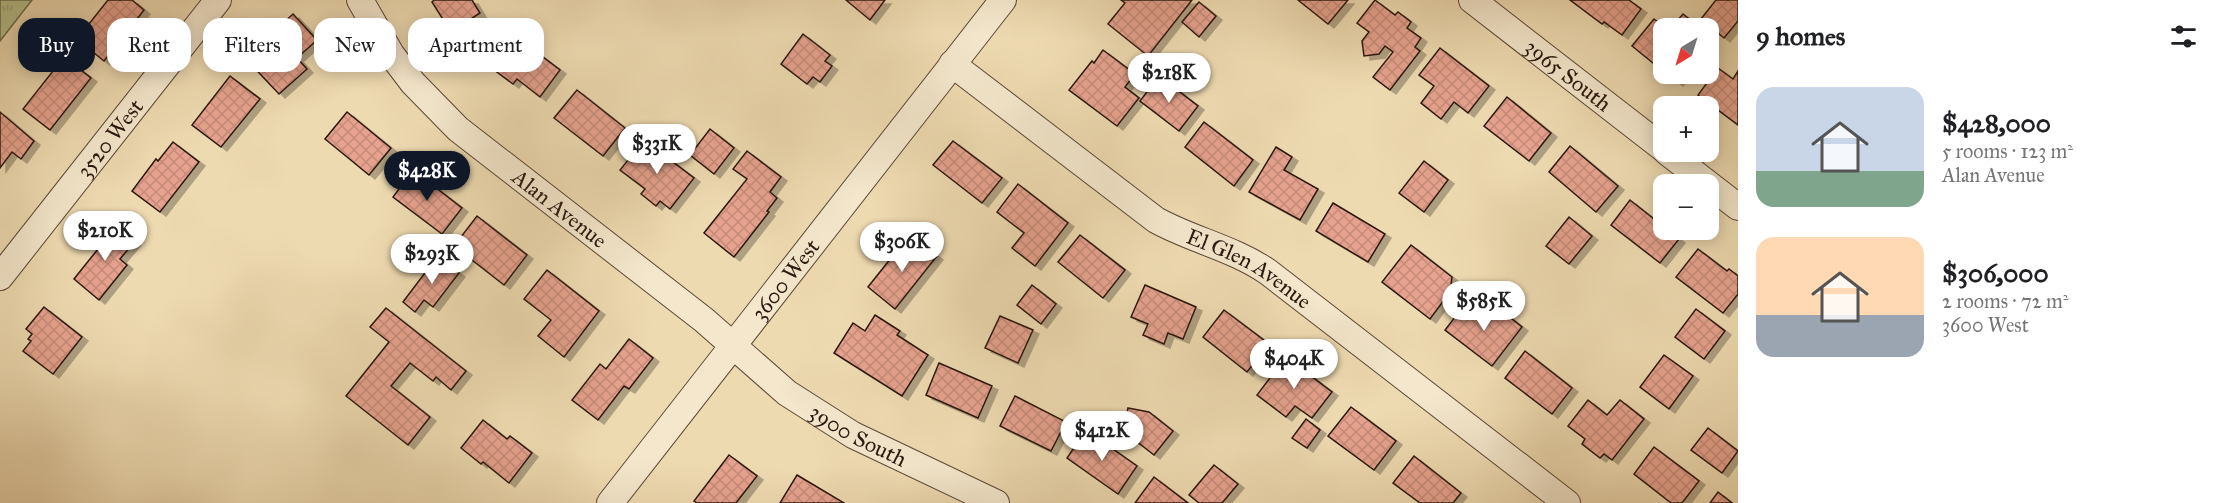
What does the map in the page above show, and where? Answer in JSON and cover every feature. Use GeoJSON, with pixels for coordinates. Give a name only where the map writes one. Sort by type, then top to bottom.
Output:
{"type":"FeatureCollection","features":[{"type":"Feature","properties":{"kind":"street","name":"3520 West"},"geometry":{"type":"LineString","coordinates":[[0,277],[218,0]]}},
{"type":"Feature","properties":{"kind":"street","name":"Alan Avenue"},"geometry":{"type":"LineString","coordinates":[[360,0],[379,34],[413,83],[458,129],[704,320],[732,347]]}},
{"type":"Feature","properties":{"kind":"street","name":"3600 West"},"geometry":{"type":"LineString","coordinates":[[610,503],[1003,0]]}},
{"type":"Feature","properties":{"kind":"street","name":"3965 South"},"geometry":{"type":"LineString","coordinates":[[1472,0],[1653,141]]}},
{"type":"Feature","properties":{"kind":"street","name":"El Glen Avenue"},"geometry":{"type":"LineString","coordinates":[[952,64],[1156,220],[1182,233],[1248,259],[1268,272],[1567,503]]}},
{"type":"Feature","properties":{"kind":"street","name":"3965 South"},"geometry":{"type":"LineString","coordinates":[[1680,162],[1738,207]]}},
{"type":"Feature","properties":{"kind":"street","name":"3900 South"},"geometry":{"type":"LineString","coordinates":[[732,347],[787,393],[853,435],[996,503]]}},
{"type":"Feature","properties":{"kind":"green space"},"geometry":{"type":"Polygon","coordinates":[[[0,0],[32,0],[0,41],[0,0]]]}},
{"type":"Feature","properties":{"kind":"building"},"geometry":{"type":"Polygon","coordinates":[[[108,0],[132,0],[144,10],[138,18],[107,18],[107,57],[104,61],[95,54],[94,18],[108,0]]]}},
{"type":"Feature","properties":{"kind":"building"},"geometry":{"type":"Polygon","coordinates":[[[434,0],[472,0],[480,13],[472,18],[442,18],[432,2],[434,0]]]}},
{"type":"Feature","properties":{"kind":"building"},"geometry":{"type":"Polygon","coordinates":[[[846,0],[885,0],[870,20],[846,0]]]}},
{"type":"Feature","properties":{"kind":"building"},"geometry":{"type":"Polygon","coordinates":[[[1121,0],[1192,0],[1148,56],[1108,24],[1125,3],[1121,0]]]}},
{"type":"Feature","properties":{"kind":"building"},"geometry":{"type":"Polygon","coordinates":[[[1298,0],[1348,0],[1328,24],[1298,0]]]}},
{"type":"Feature","properties":{"kind":"building"},"geometry":{"type":"Polygon","coordinates":[[[1375,0],[1395,15],[1398,12],[1411,22],[1407,28],[1421,38],[1415,47],[1420,51],[1390,90],[1373,77],[1393,52],[1385,46],[1379,54],[1364,56],[1362,41],[1369,32],[1357,23],[1375,0]]]}},
{"type":"Feature","properties":{"kind":"building"},"geometry":{"type":"Polygon","coordinates":[[[1570,0],[1629,0],[1641,9],[1622,35],[1604,22],[1602,24],[1570,0]]]}},
{"type":"Feature","properties":{"kind":"building"},"geometry":{"type":"Polygon","coordinates":[[[1716,0],[1738,0],[1738,21],[1724,38],[1719,34],[1719,18],[1702,18],[1716,0]]]}},
{"type":"Feature","properties":{"kind":"building"},"geometry":{"type":"Polygon","coordinates":[[[1199,2],[1216,16],[1199,37],[1182,22],[1199,2]]]}},
{"type":"Feature","properties":{"kind":"building"},"geometry":{"type":"Polygon","coordinates":[[[1653,20],[1653,63],[1632,46],[1653,20]]]}},
{"type":"Feature","properties":{"kind":"building"},"geometry":{"type":"Polygon","coordinates":[[[302,24],[314,37],[314,43],[302,54],[302,24]]]}},
{"type":"Feature","properties":{"kind":"building"},"geometry":{"type":"Polygon","coordinates":[[[803,34],[830,55],[825,61],[832,66],[820,82],[813,77],[807,84],[781,64],[803,34]]]}},
{"type":"Feature","properties":{"kind":"building"},"geometry":{"type":"Polygon","coordinates":[[[1440,48],[1489,86],[1468,113],[1454,102],[1441,119],[1421,103],[1434,86],[1419,75],[1440,48]]]}},
{"type":"Feature","properties":{"kind":"building"},"geometry":{"type":"Polygon","coordinates":[[[1103,50],[1135,74],[1125,87],[1139,98],[1117,126],[1069,90],[1103,50]]]}},
{"type":"Feature","properties":{"kind":"building"},"geometry":{"type":"Polygon","coordinates":[[[544,58],[560,70],[540,97],[517,79],[513,84],[497,72],[544,72],[544,58]]]}},
{"type":"Feature","properties":{"kind":"building"},"geometry":{"type":"Polygon","coordinates":[[[302,64],[307,69],[279,94],[258,72],[302,72],[302,64]]]}},
{"type":"Feature","properties":{"kind":"building"},"geometry":{"type":"Polygon","coordinates":[[[1719,69],[1733,79],[1738,71],[1738,125],[1719,111],[1719,96],[1698,95],[1706,84],[1719,84],[1719,69]]]}},
{"type":"Feature","properties":{"kind":"building"},"geometry":{"type":"Polygon","coordinates":[[[52,72],[83,72],[91,78],[50,130],[23,109],[52,72]]]}},
{"type":"Feature","properties":{"kind":"building"},"geometry":{"type":"Polygon","coordinates":[[[230,76],[260,99],[221,147],[192,125],[230,76]]]}},
{"type":"Feature","properties":{"kind":"building"},"geometry":{"type":"Polygon","coordinates":[[[1159,76],[1198,106],[1179,131],[1140,101],[1159,76]]]}},
{"type":"Feature","properties":{"kind":"building"},"geometry":{"type":"Polygon","coordinates":[[[577,90],[625,128],[603,156],[554,118],[577,90]]]}},
{"type":"Feature","properties":{"kind":"building"},"geometry":{"type":"Polygon","coordinates":[[[1507,97],[1551,133],[1529,161],[1484,126],[1507,97]]]}},
{"type":"Feature","properties":{"kind":"building"},"geometry":{"type":"Polygon","coordinates":[[[0,112],[34,141],[21,159],[12,152],[0,168],[0,112]]]}},
{"type":"Feature","properties":{"kind":"building"},"geometry":{"type":"Polygon","coordinates":[[[347,112],[391,148],[369,175],[325,139],[347,112]]]}},
{"type":"Feature","properties":{"kind":"building"},"geometry":{"type":"Polygon","coordinates":[[[1204,122],[1253,160],[1234,186],[1185,147],[1204,122]]]}},
{"type":"Feature","properties":{"kind":"building"},"geometry":{"type":"Polygon","coordinates":[[[710,129],[734,148],[714,174],[690,155],[710,129]]]}},
{"type":"Feature","properties":{"kind":"building"},"geometry":{"type":"Polygon","coordinates":[[[644,140],[694,178],[670,209],[660,201],[656,206],[641,194],[645,189],[620,170],[644,140]]]}},
{"type":"Feature","properties":{"kind":"building"},"geometry":{"type":"Polygon","coordinates":[[[953,141],[1002,178],[982,203],[933,165],[953,141]]]}},
{"type":"Feature","properties":{"kind":"building"},"geometry":{"type":"Polygon","coordinates":[[[173,142],[199,162],[160,212],[132,191],[156,159],[158,161],[173,142]]]}},
{"type":"Feature","properties":{"kind":"building"},"geometry":{"type":"Polygon","coordinates":[[[1570,146],[1618,186],[1596,212],[1549,172],[1570,146]]]}},
{"type":"Feature","properties":{"kind":"building"},"geometry":{"type":"Polygon","coordinates":[[[1276,147],[1292,157],[1284,170],[1318,189],[1300,220],[1249,192],[1276,147]]]}},
{"type":"Feature","properties":{"kind":"building"},"geometry":{"type":"Polygon","coordinates":[[[747,151],[781,177],[770,192],[777,198],[767,211],[769,212],[734,257],[704,233],[747,179],[733,169],[747,151]]]}},
{"type":"Feature","properties":{"kind":"building"},"geometry":{"type":"Polygon","coordinates":[[[1424,161],[1448,180],[1424,212],[1399,193],[1424,161]]]}},
{"type":"Feature","properties":{"kind":"building"},"geometry":{"type":"Polygon","coordinates":[[[413,170],[462,208],[442,234],[393,197],[413,170]]]}},
{"type":"Feature","properties":{"kind":"building"},"geometry":{"type":"Polygon","coordinates":[[[1018,184],[1068,223],[1035,266],[1012,248],[1024,233],[997,212],[1018,184]]]}},
{"type":"Feature","properties":{"kind":"building"},"geometry":{"type":"Polygon","coordinates":[[[1630,200],[1653,218],[1653,240],[1678,240],[1660,263],[1611,225],[1630,200]]]}},
{"type":"Feature","properties":{"kind":"building"},"geometry":{"type":"Polygon","coordinates":[[[1333,203],[1385,234],[1368,262],[1316,231],[1333,203]]]}},
{"type":"Feature","properties":{"kind":"building"},"geometry":{"type":"Polygon","coordinates":[[[477,216],[527,255],[504,285],[454,246],[477,216]]]}},
{"type":"Feature","properties":{"kind":"building"},"geometry":{"type":"Polygon","coordinates":[[[1569,217],[1592,236],[1569,264],[1546,246],[1569,217]]]}},
{"type":"Feature","properties":{"kind":"building"},"geometry":{"type":"Polygon","coordinates":[[[112,223],[135,241],[120,259],[127,265],[99,300],[74,279],[98,249],[94,245],[112,223]]]}},
{"type":"Feature","properties":{"kind":"building"},"geometry":{"type":"Polygon","coordinates":[[[1080,235],[1125,270],[1103,298],[1058,262],[1080,235]]]}},
{"type":"Feature","properties":{"kind":"building"},"geometry":{"type":"Polygon","coordinates":[[[912,237],[937,256],[895,309],[868,287],[895,253],[898,255],[912,237]]]}},
{"type":"Feature","properties":{"kind":"building"},"geometry":{"type":"Polygon","coordinates":[[[1411,245],[1452,277],[1450,292],[1430,319],[1382,282],[1411,245]]]}},
{"type":"Feature","properties":{"kind":"building"},"geometry":{"type":"Polygon","coordinates":[[[1698,249],[1727,271],[1729,269],[1738,276],[1738,294],[1723,313],[1676,277],[1698,249]]]}},
{"type":"Feature","properties":{"kind":"building"},"geometry":{"type":"Polygon","coordinates":[[[437,257],[459,273],[433,307],[424,300],[415,312],[403,302],[437,257]]]}},
{"type":"Feature","properties":{"kind":"building"},"geometry":{"type":"Polygon","coordinates":[[[547,270],[599,311],[564,357],[538,336],[551,320],[524,299],[547,270]]]}},
{"type":"Feature","properties":{"kind":"building"},"geometry":{"type":"Polygon","coordinates":[[[1032,285],[1056,304],[1041,324],[1017,305],[1032,285]]]}},
{"type":"Feature","properties":{"kind":"building"},"geometry":{"type":"Polygon","coordinates":[[[1145,285],[1196,307],[1183,339],[1168,333],[1164,344],[1143,335],[1148,324],[1131,317],[1145,285]]]}},
{"type":"Feature","properties":{"kind":"building"},"geometry":{"type":"Polygon","coordinates":[[[1465,304],[1487,320],[1497,307],[1522,327],[1492,366],[1445,330],[1465,304]]]}},
{"type":"Feature","properties":{"kind":"building"},"geometry":{"type":"Polygon","coordinates":[[[44,307],[82,337],[53,374],[23,351],[31,341],[28,339],[32,334],[26,329],[44,307]]]}},
{"type":"Feature","properties":{"kind":"building"},"geometry":{"type":"Polygon","coordinates":[[[386,308],[466,371],[451,390],[436,377],[433,381],[410,363],[391,386],[430,417],[408,445],[346,396],[389,342],[370,327],[386,308]]]}},
{"type":"Feature","properties":{"kind":"building"},"geometry":{"type":"Polygon","coordinates":[[[1696,309],[1725,331],[1704,359],[1675,337],[1696,309]]]}},
{"type":"Feature","properties":{"kind":"building"},"geometry":{"type":"Polygon","coordinates":[[[1224,310],[1269,344],[1247,372],[1203,337],[1224,310]]]}},
{"type":"Feature","properties":{"kind":"building"},"geometry":{"type":"Polygon","coordinates":[[[875,315],[900,331],[897,335],[928,355],[902,396],[834,353],[853,323],[865,331],[875,315]]]}},
{"type":"Feature","properties":{"kind":"building"},"geometry":{"type":"Polygon","coordinates":[[[1000,316],[1033,330],[1018,363],[985,348],[1000,316]]]}},
{"type":"Feature","properties":{"kind":"building"},"geometry":{"type":"Polygon","coordinates":[[[629,339],[653,358],[629,389],[624,386],[598,420],[572,400],[600,364],[606,369],[629,339]]]}},
{"type":"Feature","properties":{"kind":"building"},"geometry":{"type":"Polygon","coordinates":[[[1525,351],[1572,388],[1552,414],[1505,378],[1525,351]]]}},
{"type":"Feature","properties":{"kind":"building"},"geometry":{"type":"Polygon","coordinates":[[[1664,355],[1693,376],[1669,409],[1640,387],[1664,355]]]}},
{"type":"Feature","properties":{"kind":"building"},"geometry":{"type":"Polygon","coordinates":[[[1286,357],[1332,392],[1312,418],[1295,406],[1286,417],[1257,395],[1286,357]]]}},
{"type":"Feature","properties":{"kind":"building"},"geometry":{"type":"Polygon","coordinates":[[[939,363],[992,386],[978,418],[926,395],[939,363]]]}},
{"type":"Feature","properties":{"kind":"building"},"geometry":{"type":"Polygon","coordinates":[[[1015,396],[1066,422],[1051,451],[1000,426],[1015,396]]]}},
{"type":"Feature","properties":{"kind":"building"},"geometry":{"type":"Polygon","coordinates":[[[1588,400],[1607,415],[1620,400],[1644,419],[1612,460],[1604,454],[1600,458],[1582,444],[1585,439],[1568,426],[1588,400]]]}},
{"type":"Feature","properties":{"kind":"building"},"geometry":{"type":"Polygon","coordinates":[[[1351,407],[1396,441],[1374,470],[1328,436],[1351,407]]]}},
{"type":"Feature","properties":{"kind":"building"},"geometry":{"type":"Polygon","coordinates":[[[1128,408],[1149,412],[1173,431],[1154,455],[1136,441],[1122,438],[1128,408]]]}},
{"type":"Feature","properties":{"kind":"building"},"geometry":{"type":"Polygon","coordinates":[[[1306,419],[1320,430],[1307,448],[1292,438],[1306,419]]]}},
{"type":"Feature","properties":{"kind":"building"},"geometry":{"type":"Polygon","coordinates":[[[483,420],[507,439],[510,436],[532,453],[509,483],[461,448],[483,420]]]}},
{"type":"Feature","properties":{"kind":"building"},"geometry":{"type":"Polygon","coordinates":[[[1708,428],[1738,451],[1722,473],[1691,450],[1708,428]]]}},
{"type":"Feature","properties":{"kind":"building"},"geometry":{"type":"Polygon","coordinates":[[[1086,430],[1137,466],[1118,494],[1067,458],[1086,430]]]}},
{"type":"Feature","properties":{"kind":"building"},"geometry":{"type":"Polygon","coordinates":[[[1654,447],[1699,481],[1682,503],[1671,503],[1634,474],[1654,447]]]}},
{"type":"Feature","properties":{"kind":"building"},"geometry":{"type":"Polygon","coordinates":[[[729,455],[757,476],[736,503],[697,503],[694,501],[729,455]]]}},
{"type":"Feature","properties":{"kind":"building"},"geometry":{"type":"Polygon","coordinates":[[[1414,456],[1461,493],[1453,503],[1420,503],[1393,483],[1414,456]]]}},
{"type":"Feature","properties":{"kind":"building"},"geometry":{"type":"Polygon","coordinates":[[[1214,465],[1238,484],[1222,503],[1199,503],[1189,495],[1214,465]]]}},
{"type":"Feature","properties":{"kind":"building"},"geometry":{"type":"Polygon","coordinates":[[[797,475],[844,503],[780,503],[797,475]]]}},
{"type":"Feature","properties":{"kind":"building"},"geometry":{"type":"Polygon","coordinates":[[[1154,477],[1188,503],[1135,503],[1154,477]]]}},
{"type":"Feature","properties":{"kind":"building"},"geometry":{"type":"Polygon","coordinates":[[[1718,492],[1732,503],[1710,503],[1718,492]]]}}]}
